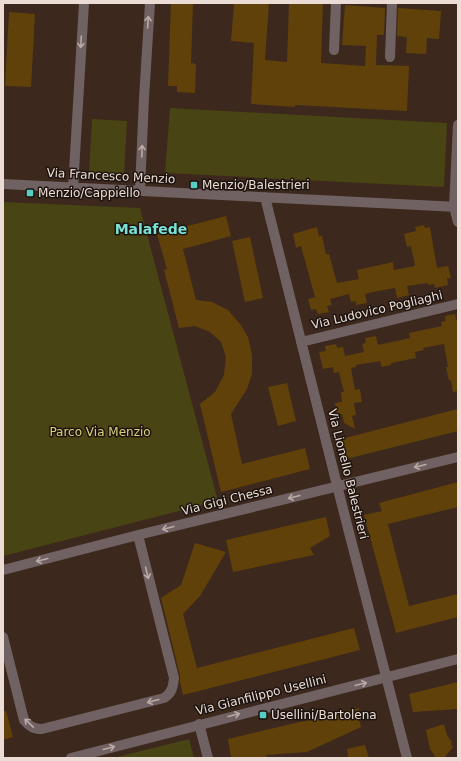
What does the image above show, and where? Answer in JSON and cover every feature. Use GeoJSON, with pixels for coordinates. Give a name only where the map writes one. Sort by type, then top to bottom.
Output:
{"type":"FeatureCollection","features":[{"type":"Feature","properties":{"kind":"street"},"geometry":{"type":"LineString","coordinates":[[73,188],[84,3]]}},
{"type":"Feature","properties":{"kind":"street"},"geometry":{"type":"LineString","coordinates":[[140,190],[150,3]]}},
{"type":"Feature","properties":{"kind":"street"},"geometry":{"type":"LineString","coordinates":[[334,50],[336,3]]}},
{"type":"Feature","properties":{"kind":"street"},"geometry":{"type":"LineString","coordinates":[[390,57],[392,3]]}},
{"type":"Feature","properties":{"kind":"street"},"geometry":{"type":"LineString","coordinates":[[458,125],[456,207],[458,222]]}},
{"type":"Feature","properties":{"kind":"street","name":"Via Francesco Menzio"},"geometry":{"type":"LineString","coordinates":[[3,184],[456,207]]}},
{"type":"Feature","properties":{"kind":"street","name":"Via Lionello Balestrieri"},"geometry":{"type":"LineString","coordinates":[[266,197],[301,342],[408,758]]}},
{"type":"Feature","properties":{"kind":"street","name":"Via Ludovico Pogliaghi"},"geometry":{"type":"LineString","coordinates":[[301,342],[458,304]]}},
{"type":"Feature","properties":{"kind":"street","name":"Via Gigi Chessa"},"geometry":{"type":"LineString","coordinates":[[3,570],[138,535],[458,457]]}},
{"type":"Feature","properties":{"kind":"street"},"geometry":{"type":"LineString","coordinates":[[3,637],[24,720],[28,725],[35,729],[42,729],[164,698],[171,691],[174,685],[174,678],[138,535]]}},
{"type":"Feature","properties":{"kind":"street","name":"Via Gianfilippo Usellini"},"geometry":{"type":"LineString","coordinates":[[71,758],[199,724],[458,659]]}},
{"type":"Feature","properties":{"kind":"street"},"geometry":{"type":"LineString","coordinates":[[199,724],[208,758]]}},
{"type":"Feature","properties":{"kind":"green space"},"geometry":{"type":"Polygon","coordinates":[[[170,108],[447,123],[444,187],[165,173],[170,108]]]}},
{"type":"Feature","properties":{"kind":"green space"},"geometry":{"type":"Polygon","coordinates":[[[92,119],[127,121],[124,174],[89,172],[92,119]]]}},
{"type":"Feature","properties":{"kind":"green space","name":"Parco Via Menzio"},"geometry":{"type":"Polygon","coordinates":[[[3,202],[140,208],[218,501],[3,556],[3,202]]]}},
{"type":"Feature","properties":{"kind":"green space"},"geometry":{"type":"Polygon","coordinates":[[[189,739],[194,758],[113,758],[189,739]]]}},
{"type":"Feature","properties":{"kind":"building"},"geometry":{"type":"Polygon","coordinates":[[[171,3],[193,3],[191,63],[196,64],[195,93],[177,92],[177,86],[168,86],[171,3]]]}},
{"type":"Feature","properties":{"kind":"building"},"geometry":{"type":"Polygon","coordinates":[[[234,3],[269,3],[265,60],[287,62],[289,3],[323,3],[321,63],[365,66],[366,46],[342,45],[345,5],[385,8],[384,35],[377,35],[376,65],[409,66],[407,111],[251,104],[254,43],[231,41],[234,3]]]}},
{"type":"Feature","properties":{"kind":"building"},"geometry":{"type":"Polygon","coordinates":[[[398,8],[441,11],[439,39],[427,38],[426,54],[406,53],[407,37],[397,36],[398,8]]]}},
{"type":"Feature","properties":{"kind":"building"},"geometry":{"type":"Polygon","coordinates":[[[9,12],[35,14],[31,87],[5,86],[9,12]]]}},
{"type":"Feature","properties":{"kind":"building"},"geometry":{"type":"Polygon","coordinates":[[[226,216],[231,236],[183,249],[196,300],[212,302],[228,310],[240,324],[248,337],[252,355],[252,374],[247,389],[231,414],[242,464],[305,448],[310,469],[221,492],[200,404],[215,392],[224,375],[226,357],[221,342],[210,332],[195,326],[179,328],[164,270],[167,269],[157,234],[226,216]]]}},
{"type":"Feature","properties":{"kind":"building"},"geometry":{"type":"Polygon","coordinates":[[[424,225],[425,228],[430,227],[437,268],[448,266],[451,278],[447,278],[448,285],[435,288],[434,284],[428,285],[428,283],[407,286],[409,295],[397,298],[395,288],[373,292],[365,294],[367,303],[356,305],[356,301],[351,302],[349,294],[330,299],[332,305],[327,306],[329,312],[318,314],[316,309],[311,310],[308,299],[315,297],[301,246],[296,248],[293,234],[317,227],[319,236],[322,236],[326,254],[329,254],[337,283],[359,279],[357,270],[393,262],[394,270],[415,266],[411,246],[407,247],[404,234],[416,231],[415,227],[424,225]]]}},
{"type":"Feature","properties":{"kind":"building"},"geometry":{"type":"Polygon","coordinates":[[[250,237],[263,298],[245,302],[232,241],[250,237]]]}},
{"type":"Feature","properties":{"kind":"building"},"geometry":{"type":"Polygon","coordinates":[[[455,314],[456,320],[458,319],[458,391],[453,392],[451,380],[449,381],[444,344],[423,348],[424,350],[415,352],[416,358],[391,363],[391,365],[382,367],[380,361],[356,365],[356,367],[351,368],[355,390],[360,389],[362,402],[354,403],[356,415],[352,416],[355,429],[344,423],[342,414],[337,414],[335,403],[342,402],[341,392],[344,392],[339,372],[334,373],[333,367],[323,369],[319,352],[326,351],[325,346],[336,344],[337,348],[343,347],[345,356],[364,352],[362,344],[366,343],[365,338],[376,336],[378,345],[410,338],[409,333],[442,326],[441,322],[446,321],[445,316],[455,314]]]}},
{"type":"Feature","properties":{"kind":"building"},"geometry":{"type":"Polygon","coordinates":[[[287,383],[296,421],[278,426],[268,387],[287,383]]]}},
{"type":"Feature","properties":{"kind":"building"},"geometry":{"type":"Polygon","coordinates":[[[458,409],[458,431],[346,459],[341,439],[458,409]]]}},
{"type":"Feature","properties":{"kind":"building"},"geometry":{"type":"Polygon","coordinates":[[[458,482],[458,507],[388,524],[409,606],[458,594],[458,617],[396,633],[364,515],[382,511],[379,503],[458,482]]]}},
{"type":"Feature","properties":{"kind":"building"},"geometry":{"type":"Polygon","coordinates":[[[326,517],[330,536],[310,548],[314,555],[233,572],[226,540],[326,517]]]}},
{"type":"Feature","properties":{"kind":"building"},"geometry":{"type":"Polygon","coordinates":[[[195,543],[226,552],[200,596],[183,614],[197,668],[354,628],[360,650],[183,695],[180,676],[161,598],[181,585],[195,543]]]}},
{"type":"Feature","properties":{"kind":"building"},"geometry":{"type":"Polygon","coordinates":[[[458,682],[458,709],[413,712],[409,694],[458,682]]]}},
{"type":"Feature","properties":{"kind":"building"},"geometry":{"type":"Polygon","coordinates":[[[359,708],[361,727],[307,752],[266,755],[267,757],[231,757],[228,739],[359,708]]]}},
{"type":"Feature","properties":{"kind":"building"},"geometry":{"type":"Polygon","coordinates":[[[3,711],[6,711],[13,737],[3,740],[3,711]]]}},
{"type":"Feature","properties":{"kind":"building"},"geometry":{"type":"Polygon","coordinates":[[[444,724],[447,735],[452,742],[451,744],[453,747],[444,758],[436,758],[430,749],[426,730],[444,724]]]}},
{"type":"Feature","properties":{"kind":"building"},"geometry":{"type":"Polygon","coordinates":[[[365,745],[369,758],[348,758],[347,749],[365,745]]]}},
{"type":"Feature","properties":{"kind":"place","name":"Menzio/Balestrieri"},"geometry":{"type":"Point","coordinates":[194,185]}},
{"type":"Feature","properties":{"kind":"place","name":"Menzio/Cappiello"},"geometry":{"type":"Point","coordinates":[30,193]}},
{"type":"Feature","properties":{"kind":"place","name":"Usellini/Bartolena"},"geometry":{"type":"Point","coordinates":[263,715]}},
{"type":"Feature","properties":{"kind":"district","name":"Malafede"},"geometry":{"type":"Point","coordinates":[151,229]}}]}
